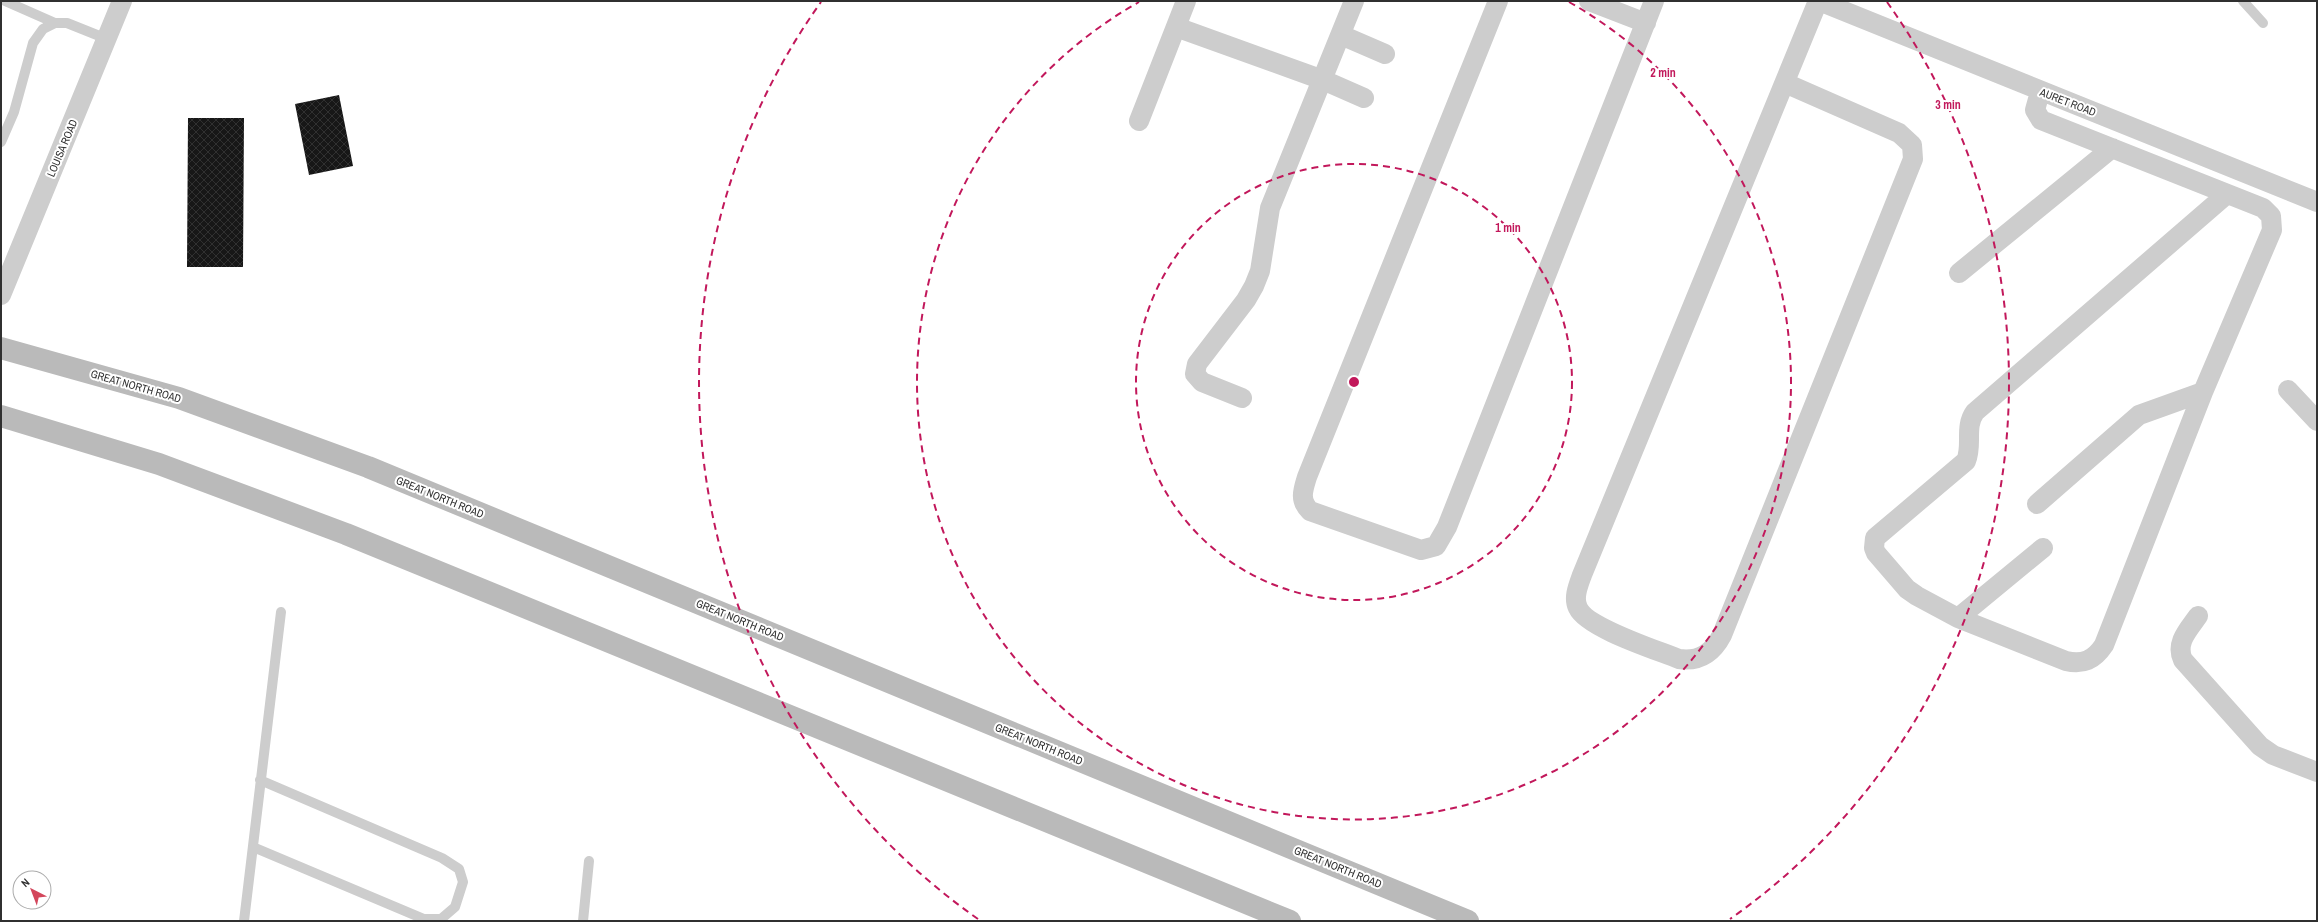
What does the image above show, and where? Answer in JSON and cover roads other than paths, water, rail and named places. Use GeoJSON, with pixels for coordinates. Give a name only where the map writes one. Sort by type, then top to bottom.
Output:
{"type":"FeatureCollection","features":[{"type":"Feature","properties":{"kind":"main road","name":"GREAT NORTH ROAD"},"geometry":{"type":"LineString","coordinates":[[1,348],[179,398],[368,468],[1468,921]]}},
{"type":"Feature","properties":{"kind":"main road"},"geometry":{"type":"LineString","coordinates":[[1,416],[159,464],[346,534],[1290,921]]}},
{"type":"Feature","properties":{"kind":"street","name":"LOUISA ROAD"},"geometry":{"type":"LineString","coordinates":[[1,295],[122,1]]}},
{"type":"Feature","properties":{"kind":"street"},"geometry":{"type":"LineString","coordinates":[[1139,121],[1186,1]]}},
{"type":"Feature","properties":{"kind":"street"},"geometry":{"type":"LineString","coordinates":[[1242,398],[1202,382],[1195,374],[1197,364],[1246,300],[1254,286],[1260,271],[1270,208],[1323,80],[1353,1]]}},
{"type":"Feature","properties":{"kind":"street"},"geometry":{"type":"LineString","coordinates":[[1498,1],[1307,476],[1302,495],[1305,506],[1310,511],[1421,550],[1436,546],[1447,526],[1654,1]]}},
{"type":"Feature","properties":{"kind":"street"},"geometry":{"type":"LineString","coordinates":[[1589,1],[1646,23]]}},
{"type":"Feature","properties":{"kind":"street"},"geometry":{"type":"LineString","coordinates":[[1784,83],[1899,133],[1912,146],[1913,159],[1722,635],[1714,648],[1703,656],[1690,660],[1679,659],[1593,625],[1578,609],[1576,596],[1582,575],[1784,83],[1819,1]]}},
{"type":"Feature","properties":{"kind":"street","name":"AURET ROAD"},"geometry":{"type":"LineString","coordinates":[[1819,1],[2040,92],[2317,202]]}},
{"type":"Feature","properties":{"kind":"street"},"geometry":{"type":"LineString","coordinates":[[1176,27],[1323,80],[1364,98]]}},
{"type":"Feature","properties":{"kind":"street"},"geometry":{"type":"LineString","coordinates":[[1341,35],[1385,54]]}},
{"type":"Feature","properties":{"kind":"street"},"geometry":{"type":"LineString","coordinates":[[2040,92],[2035,110],[2041,120],[2227,194],[2267,211],[2271,216],[2273,225],[2203,392],[2104,645],[2097,655],[2084,662],[2066,661],[1958,618],[1907,589],[1876,553],[1874,548],[1875,538],[1966,461],[1969,453],[1969,421],[1975,412],[2227,194]]}},
{"type":"Feature","properties":{"kind":"street"},"geometry":{"type":"LineString","coordinates":[[1959,273],[2112,148]]}},
{"type":"Feature","properties":{"kind":"street"},"geometry":{"type":"LineString","coordinates":[[2288,390],[2317,421]]}},
{"type":"Feature","properties":{"kind":"street"},"geometry":{"type":"LineString","coordinates":[[2037,504],[2138,415],[2203,392]]}},
{"type":"Feature","properties":{"kind":"street"},"geometry":{"type":"LineString","coordinates":[[1958,618],[2043,548]]}},
{"type":"Feature","properties":{"kind":"street"},"geometry":{"type":"LineString","coordinates":[[2198,616],[2181,641],[2180,654],[2183,660],[2260,746],[2273,755],[2317,772]]}},
{"type":"Feature","properties":{"kind":"lane"},"geometry":{"type":"LineString","coordinates":[[5,1],[55,23],[67,23],[107,39]]}},
{"type":"Feature","properties":{"kind":"lane"},"geometry":{"type":"LineString","coordinates":[[2243,1],[2263,23]]}},
{"type":"Feature","properties":{"kind":"lane"},"geometry":{"type":"LineString","coordinates":[[1,142],[14,112],[34,43],[43,29],[55,23]]}},
{"type":"Feature","properties":{"kind":"lane"},"geometry":{"type":"LineString","coordinates":[[244,921],[281,612]]}},
{"type":"Feature","properties":{"kind":"lane"},"geometry":{"type":"LineString","coordinates":[[253,847],[424,919],[441,919],[455,907],[463,882],[459,869],[442,858],[260,780]]}},
{"type":"Feature","properties":{"kind":"lane"},"geometry":{"type":"LineString","coordinates":[[583,921],[589,861]]}}]}
